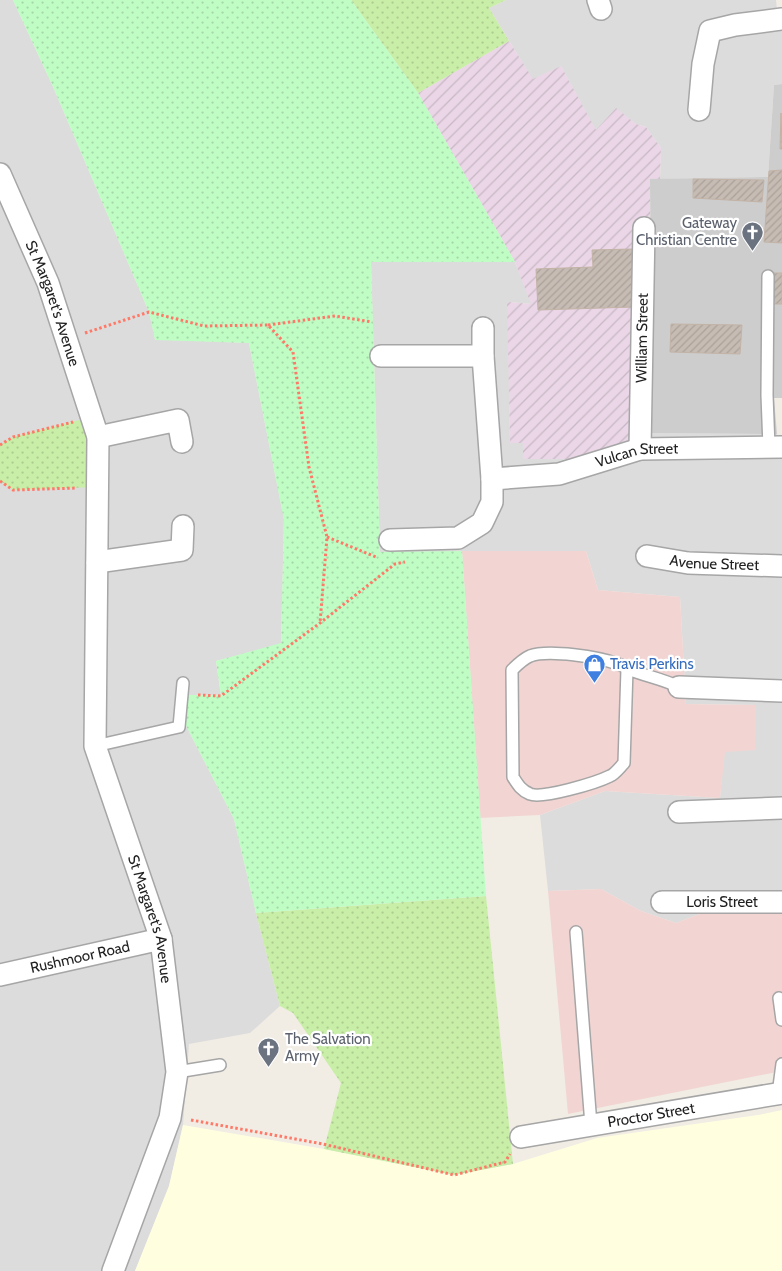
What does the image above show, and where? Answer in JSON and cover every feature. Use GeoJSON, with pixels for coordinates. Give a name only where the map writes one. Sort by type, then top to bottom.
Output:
{"type":"FeatureCollection","features":[{"type":"Feature","properties":{"kind":"street"},"geometry":{"type":"LineString","coordinates":[[699,110],[703,64],[710,31],[735,25],[782,19]]}},
{"type":"Feature","properties":{"kind":"street","name":"St Margaret's Avenue"},"geometry":{"type":"LineString","coordinates":[[0,174],[48,283],[94,427],[97,487],[95,746],[161,939],[177,1072],[170,1118],[113,1271]]}},
{"type":"Feature","properties":{"kind":"street","name":"William Street"},"geometry":{"type":"LineString","coordinates":[[640,449],[644,228]]}},
{"type":"Feature","properties":{"kind":"street"},"geometry":{"type":"LineString","coordinates":[[390,540],[458,538],[482,523],[492,502],[483,328]]}},
{"type":"Feature","properties":{"kind":"street"},"geometry":{"type":"LineString","coordinates":[[381,356],[483,356]]}},
{"type":"Feature","properties":{"kind":"street"},"geometry":{"type":"LineString","coordinates":[[94,427],[178,420],[182,442]]}},
{"type":"Feature","properties":{"kind":"street","name":"Vulcan Street"},"geometry":{"type":"LineString","coordinates":[[492,479],[559,474],[640,449],[776,447]]}},
{"type":"Feature","properties":{"kind":"street"},"geometry":{"type":"LineString","coordinates":[[97,562],[182,550],[183,526]]}},
{"type":"Feature","properties":{"kind":"street","name":"Avenue Street"},"geometry":{"type":"LineString","coordinates":[[647,556],[688,563],[782,566]]}},
{"type":"Feature","properties":{"kind":"street"},"geometry":{"type":"LineString","coordinates":[[679,687],[782,691]]}},
{"type":"Feature","properties":{"kind":"street"},"geometry":{"type":"LineString","coordinates":[[679,812],[782,808]]}},
{"type":"Feature","properties":{"kind":"street","name":"Loris Street"},"geometry":{"type":"LineString","coordinates":[[662,902],[782,902]]}},
{"type":"Feature","properties":{"kind":"street","name":"Rushmoor Road"},"geometry":{"type":"LineString","coordinates":[[0,975],[161,939]]}},
{"type":"Feature","properties":{"kind":"street","name":"Proctor Street"},"geometry":{"type":"LineString","coordinates":[[521,1137],[780,1093]]}},
{"type":"Feature","properties":{"kind":"lane"},"geometry":{"type":"LineString","coordinates":[[768,276],[767,395],[776,447]]}},
{"type":"Feature","properties":{"kind":"lane"},"geometry":{"type":"LineString","coordinates":[[627,669],[624,763],[611,776],[580,787],[532,795],[520,788],[514,777],[512,670],[530,656],[547,653],[584,656],[619,664],[627,669],[663,679],[679,687]]}},
{"type":"Feature","properties":{"kind":"lane"},"geometry":{"type":"LineString","coordinates":[[95,746],[179,727],[183,683]]}},
{"type":"Feature","properties":{"kind":"lane"},"geometry":{"type":"LineString","coordinates":[[576,932],[591,1125]]}},
{"type":"Feature","properties":{"kind":"lane"},"geometry":{"type":"LineString","coordinates":[[779,998],[782,1020]]}},
{"type":"Feature","properties":{"kind":"lane"},"geometry":{"type":"LineString","coordinates":[[177,1072],[220,1064]]}},
{"type":"Feature","properties":{"kind":"lane"},"geometry":{"type":"LineString","coordinates":[[780,1093],[782,1064]]}},
{"type":"Feature","properties":{"kind":"path"},"geometry":{"type":"LineString","coordinates":[[66,339],[149,312],[204,326],[268,325],[335,316],[372,322]]}},
{"type":"Feature","properties":{"kind":"path"},"geometry":{"type":"LineString","coordinates":[[268,325],[293,352],[310,468],[327,537],[320,623]]}},
{"type":"Feature","properties":{"kind":"path"},"geometry":{"type":"LineString","coordinates":[[0,445],[13,437],[94,427]]}},
{"type":"Feature","properties":{"kind":"path"},"geometry":{"type":"LineString","coordinates":[[0,481],[13,490],[97,487]]}},
{"type":"Feature","properties":{"kind":"path"},"geometry":{"type":"LineString","coordinates":[[327,537],[378,558]]}},
{"type":"Feature","properties":{"kind":"path"},"geometry":{"type":"LineString","coordinates":[[182,695],[221,696],[320,623],[395,564],[414,559]]}},
{"type":"Feature","properties":{"kind":"path"},"geometry":{"type":"LineString","coordinates":[[387,561],[395,564]]}},
{"type":"Feature","properties":{"kind":"path"},"geometry":{"type":"LineString","coordinates":[[170,1118],[186,1119],[323,1144],[454,1175],[505,1162],[521,1137]]}},
{"type":"Feature","properties":{"kind":"shaded area"},"geometry":{"type":"Polygon","coordinates":[[[0,0],[13,0],[54,89],[149,312],[155,339],[249,343],[284,519],[281,644],[216,661],[221,696],[182,695],[180,714],[234,819],[280,1006],[250,1033],[189,1044],[183,1125],[169,1186],[135,1271],[0,1271],[0,0]]]}},
{"type":"Feature","properties":{"kind":"shaded area"},"geometry":{"type":"Polygon","coordinates":[[[506,0],[776,0],[777,10],[782,9],[782,84],[774,85],[768,177],[660,179],[661,148],[646,127],[636,124],[616,109],[596,131],[561,66],[533,80],[489,8],[506,0]]]}},
{"type":"Feature","properties":{"kind":"shaded area"},"geometry":{"type":"Polygon","coordinates":[[[509,41],[533,79],[561,66],[596,130],[616,108],[636,124],[646,127],[661,148],[660,179],[650,180],[652,433],[572,459],[523,459],[523,443],[510,443],[507,302],[531,304],[515,262],[418,93],[509,41]]]}},
{"type":"Feature","properties":{"kind":"shaded area"},"geometry":{"type":"Polygon","coordinates":[[[782,84],[782,398],[774,398],[777,434],[652,433],[650,179],[768,177],[774,85],[782,84]]]}},
{"type":"Feature","properties":{"kind":"shaded area"},"geometry":{"type":"Polygon","coordinates":[[[371,262],[515,262],[532,304],[508,302],[510,443],[523,443],[572,459],[652,433],[777,434],[782,451],[782,912],[705,912],[676,923],[641,911],[601,889],[548,891],[540,815],[605,791],[720,798],[724,752],[756,705],[686,704],[680,597],[598,590],[586,551],[380,553],[371,262]]]}},
{"type":"Feature","properties":{"kind":"shaded area"},"geometry":{"type":"Polygon","coordinates":[[[462,551],[586,551],[598,590],[680,597],[686,704],[756,705],[755,750],[725,752],[720,798],[605,791],[540,815],[480,818],[462,551]]]}},
{"type":"Feature","properties":{"kind":"shaded area"},"geometry":{"type":"Polygon","coordinates":[[[601,889],[641,911],[676,923],[705,912],[782,912],[782,1071],[568,1114],[548,891],[601,889]]]}},
{"type":"Feature","properties":{"kind":"shaded area"},"geometry":{"type":"Polygon","coordinates":[[[782,1110],[782,1271],[135,1271],[169,1186],[183,1125],[324,1149],[454,1175],[513,1164],[597,1138],[782,1110]]]}},
{"type":"Feature","properties":{"kind":"green space"},"geometry":{"type":"Polygon","coordinates":[[[13,0],[351,0],[418,93],[515,262],[371,262],[380,552],[462,551],[486,896],[256,913],[234,819],[180,714],[182,695],[221,695],[216,661],[281,643],[284,520],[249,343],[155,340],[149,312],[54,89],[13,0]]]}},
{"type":"Feature","properties":{"kind":"green space"},"geometry":{"type":"Polygon","coordinates":[[[351,0],[506,0],[489,8],[509,41],[418,93],[351,0]]]}},
{"type":"Feature","properties":{"kind":"green space"},"geometry":{"type":"Polygon","coordinates":[[[91,417],[97,487],[13,490],[0,481],[0,445],[13,437],[91,417]]]}},
{"type":"Feature","properties":{"kind":"green space"},"geometry":{"type":"Polygon","coordinates":[[[486,896],[513,1164],[454,1175],[324,1149],[341,1083],[293,1013],[280,1006],[256,913],[486,896]]]}},
{"type":"Feature","properties":{"kind":"building"},"geometry":{"type":"Polygon","coordinates":[[[781,113],[782,149],[780,149],[781,113]]]}},
{"type":"Feature","properties":{"kind":"building"},"geometry":{"type":"Polygon","coordinates":[[[782,170],[782,243],[764,242],[769,171],[782,170]]]}},
{"type":"Feature","properties":{"kind":"building"},"geometry":{"type":"Polygon","coordinates":[[[693,179],[764,180],[762,202],[693,198],[693,179]]]}},
{"type":"Feature","properties":{"kind":"building"},"geometry":{"type":"Polygon","coordinates":[[[632,249],[634,307],[538,310],[536,269],[593,267],[592,250],[632,249]]]}},
{"type":"Feature","properties":{"kind":"building"},"geometry":{"type":"Polygon","coordinates":[[[772,273],[782,273],[782,304],[773,304],[772,273]]]}},
{"type":"Feature","properties":{"kind":"building"},"geometry":{"type":"Polygon","coordinates":[[[671,324],[742,325],[740,354],[670,352],[671,324]]]}},
{"type":"Feature","properties":{"kind":"place","name":"Gateway Christian Centre"},"geometry":{"type":"Point","coordinates":[753,251]}},
{"type":"Feature","properties":{"kind":"place","name":"Travis Perkins"},"geometry":{"type":"Point","coordinates":[594,683]}},
{"type":"Feature","properties":{"kind":"place","name":"The Salvation Army"},"geometry":{"type":"Point","coordinates":[269,1067]}}]}
